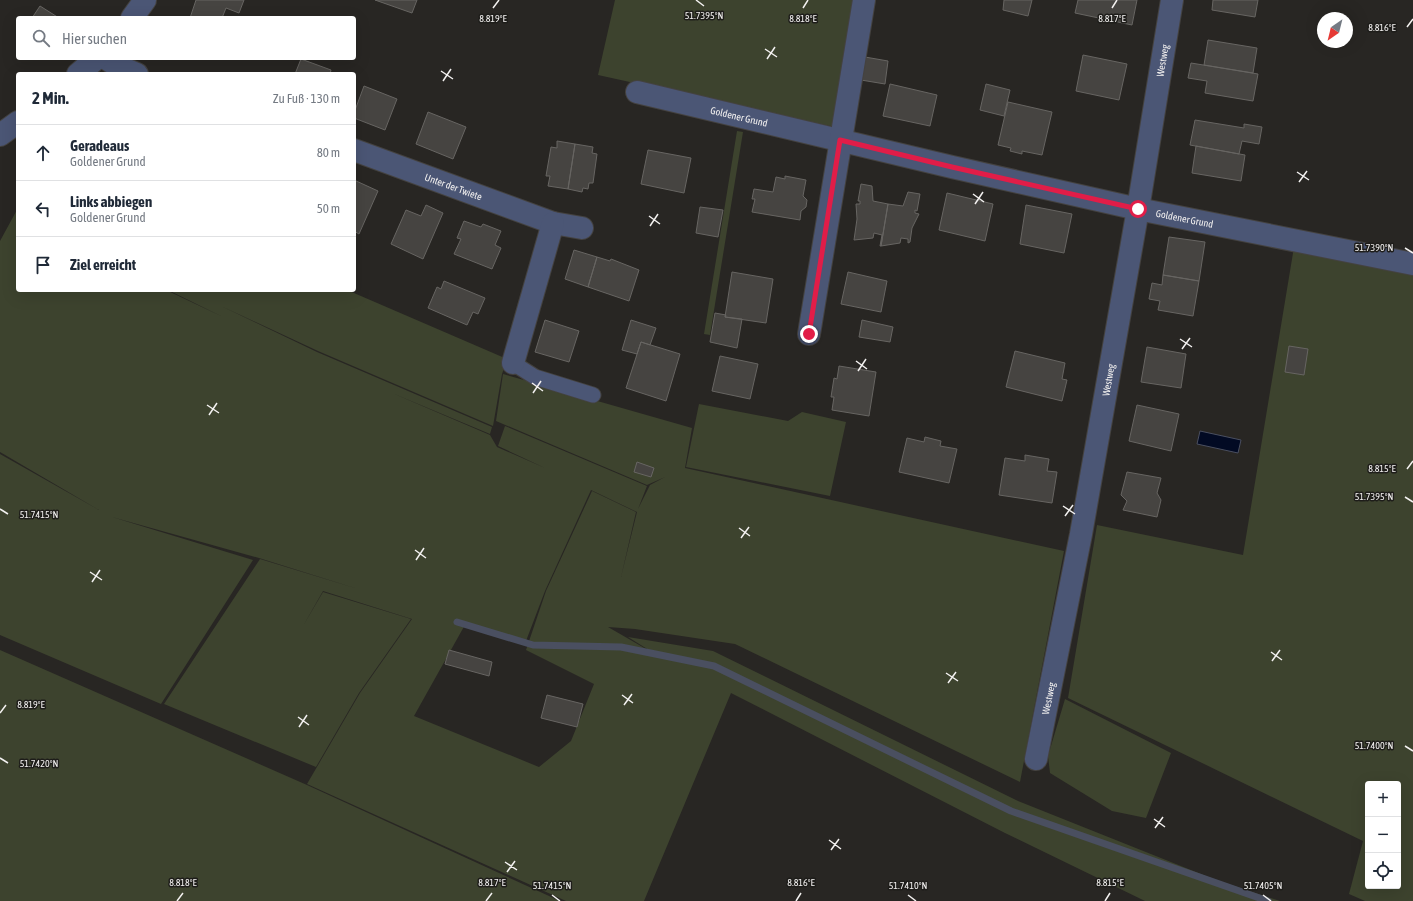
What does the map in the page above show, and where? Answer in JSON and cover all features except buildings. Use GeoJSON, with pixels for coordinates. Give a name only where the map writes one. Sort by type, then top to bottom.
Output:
{"type":"FeatureCollection","features":[{"type":"Feature","properties":{"kind":"street"},"geometry":{"type":"LineString","coordinates":[[133,16],[145,0]]}},
{"type":"Feature","properties":{"kind":"street"},"geometry":{"type":"LineString","coordinates":[[809,334],[864,0]]}},
{"type":"Feature","properties":{"kind":"street","name":"Westweg"},"geometry":{"type":"LineString","coordinates":[[1036,759],[1076,558],[1138,209],[1172,0]]}},
{"type":"Feature","properties":{"kind":"street"},"geometry":{"type":"LineString","coordinates":[[80,72],[95,60]]}},
{"type":"Feature","properties":{"kind":"street"},"geometry":{"type":"LineString","coordinates":[[108,60],[132,72]]}},
{"type":"Feature","properties":{"kind":"street","name":"Goldener Grund"},"geometry":{"type":"LineString","coordinates":[[637,92],[952,167],[1138,209],[1413,264]]}},
{"type":"Feature","properties":{"kind":"street"},"geometry":{"type":"LineString","coordinates":[[0,134],[16,123]]}},
{"type":"Feature","properties":{"kind":"street","name":"Unter der Twiete"},"geometry":{"type":"LineString","coordinates":[[356,151],[553,223],[582,228]]}},
{"type":"Feature","properties":{"kind":"street"},"geometry":{"type":"LineString","coordinates":[[513,363],[553,223]]}},
{"type":"Feature","properties":{"kind":"lane"},"geometry":{"type":"LineString","coordinates":[[513,363],[535,377],[593,395]]}},
{"type":"Feature","properties":{"kind":"green space"},"geometry":{"type":"Polygon","coordinates":[[[615,0],[858,0],[835,127],[598,75],[615,0]]]}},
{"type":"Feature","properties":{"kind":"green space"},"geometry":{"type":"Polygon","coordinates":[[[737,131],[743,132],[710,335],[704,334],[737,131]]]}},
{"type":"Feature","properties":{"kind":"green space"},"geometry":{"type":"Polygon","coordinates":[[[16,212],[16,292],[170,292],[223,317],[172,292],[352,292],[507,359],[502,374],[493,426],[318,351],[221,306],[317,352],[492,427],[490,434],[392,393],[490,435],[497,447],[545,468],[498,446],[505,426],[647,486],[638,509],[650,485],[665,477],[647,485],[496,421],[503,374],[692,428],[685,468],[1064,551],[1020,782],[735,644],[635,629],[608,627],[660,657],[628,637],[713,651],[1018,801],[1216,880],[1280,901],[1145,901],[1005,833],[731,693],[644,901],[566,901],[307,784],[360,693],[412,619],[323,591],[303,626],[323,592],[411,619],[359,693],[316,767],[164,704],[260,559],[358,589],[259,558],[112,517],[253,560],[161,704],[0,635],[0,454],[99,510],[0,452],[0,241],[16,212]],[[591,490],[545,591],[526,641],[466,623],[414,716],[539,767],[571,741],[594,684],[526,650],[546,591],[592,491],[636,512],[621,577],[637,512],[591,490]]]}},
{"type":"Feature","properties":{"kind":"green space"},"geometry":{"type":"Polygon","coordinates":[[[1294,247],[1413,272],[1413,901],[1365,901],[1349,894],[1363,841],[1068,698],[1097,525],[1243,555],[1294,247]]]}},
{"type":"Feature","properties":{"kind":"green space"},"geometry":{"type":"Polygon","coordinates":[[[699,404],[788,421],[802,412],[846,422],[830,496],[686,467],[699,404]]]}},
{"type":"Feature","properties":{"kind":"green space"},"geometry":{"type":"Polygon","coordinates":[[[0,650],[307,785],[560,901],[0,901],[0,650]]]}},
{"type":"Feature","properties":{"kind":"green space"},"geometry":{"type":"Polygon","coordinates":[[[1065,699],[1171,753],[1146,818],[1112,811],[1050,773],[1048,756],[1065,699]]]}},
{"type":"Feature","properties":{"kind":"water"},"geometry":{"type":"Polygon","coordinates":[[[1200,431],[1241,440],[1238,453],[1197,444],[1200,431]]]}},
{"type":"Feature","properties":{"kind":"waterway"},"geometry":{"type":"LineString","coordinates":[[457,622],[533,645],[621,647],[714,666],[1011,811],[1268,901]]}},
{"type":"Feature","properties":{"kind":"route"},"geometry":{"type":"LineString","coordinates":[[809,334],[840,140],[1138,209]]}}]}
